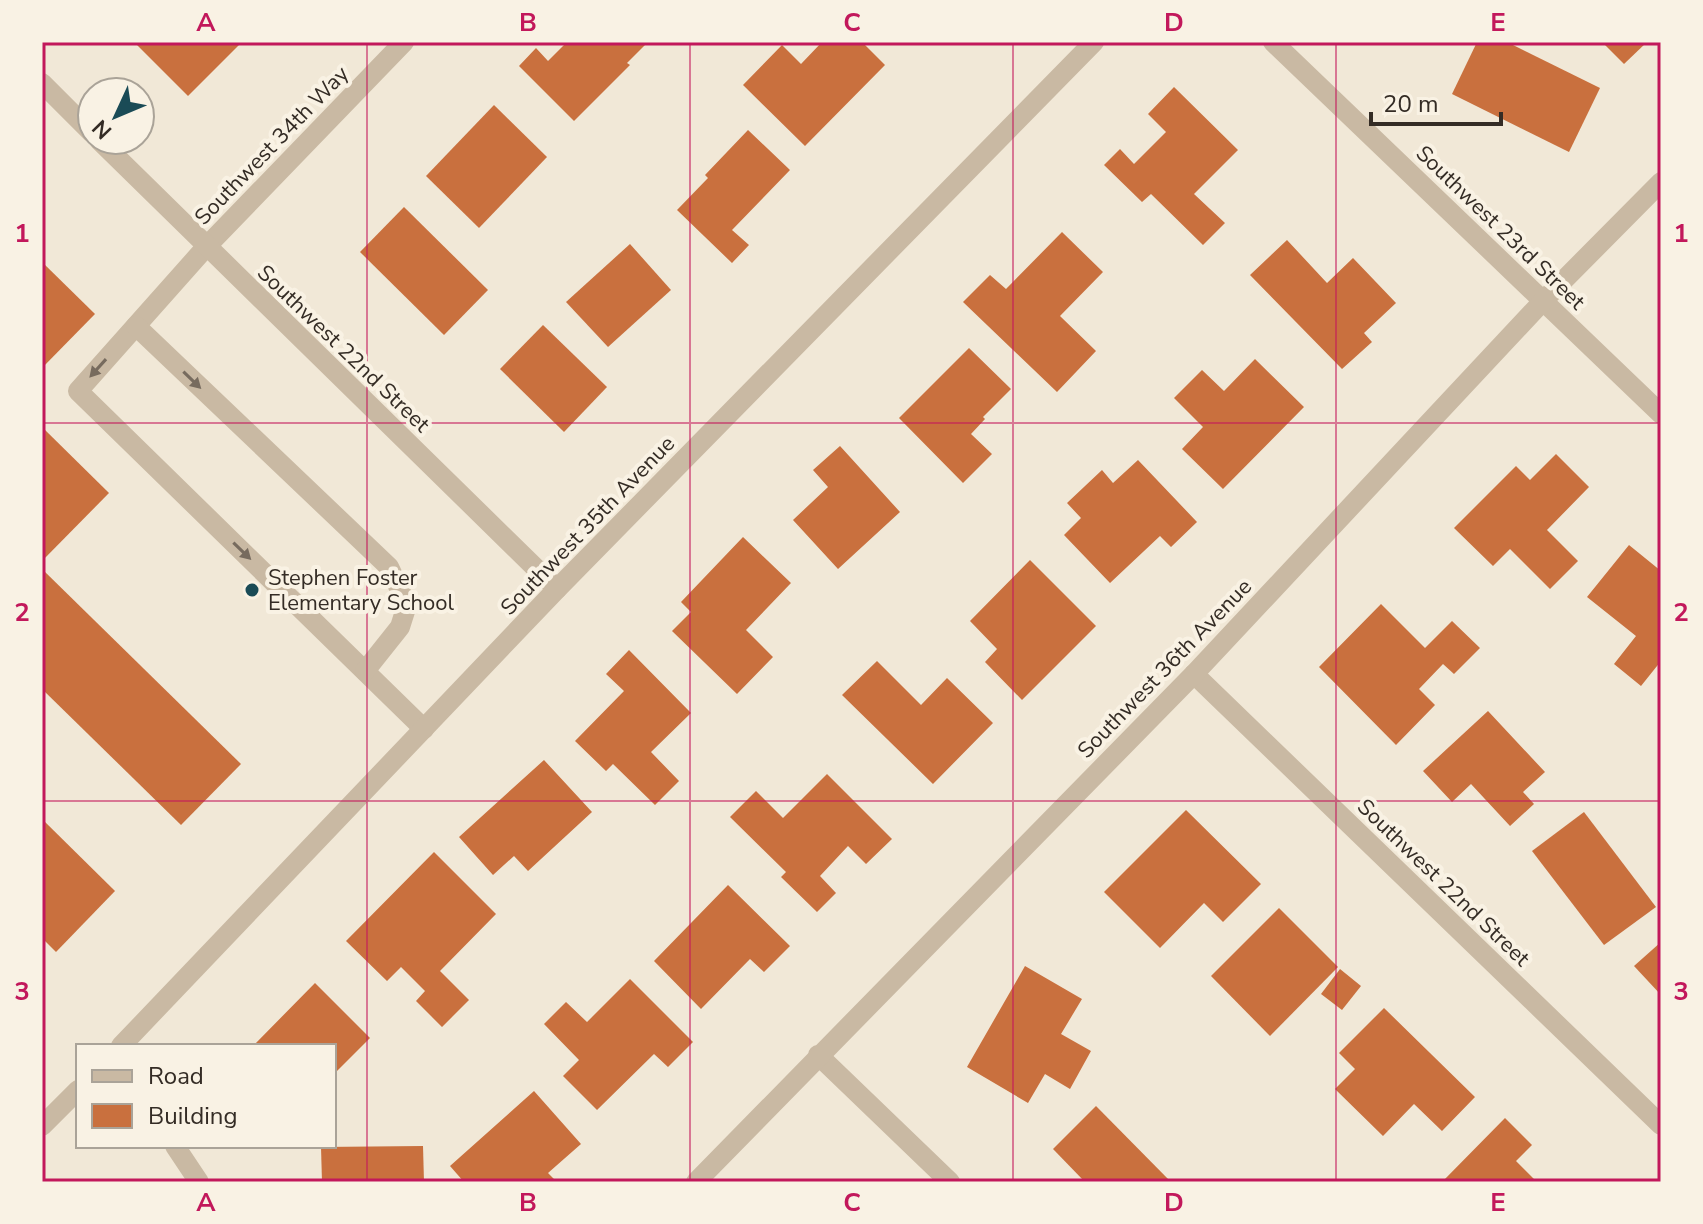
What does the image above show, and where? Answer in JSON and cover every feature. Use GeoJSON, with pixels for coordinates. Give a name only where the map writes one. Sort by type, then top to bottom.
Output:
{"type":"FeatureCollection","features":[{"type":"Feature","properties":{"kind":"street","name":"Southwest 34th Way"},"geometry":{"type":"LineString","coordinates":[[365,671],[78,391],[206,247],[404,42]]}},
{"type":"Feature","properties":{"kind":"street","name":"Southwest 35th Avenue"},"geometry":{"type":"LineString","coordinates":[[123,1044],[557,589],[1094,42]]}},
{"type":"Feature","properties":{"kind":"street","name":"Southwest 23rd Street"},"geometry":{"type":"LineString","coordinates":[[1273,42],[1661,414]]}},
{"type":"Feature","properties":{"kind":"street"},"geometry":{"type":"LineString","coordinates":[[42,83],[76,117]]}},
{"type":"Feature","properties":{"kind":"street","name":"Southwest 22nd Street"},"geometry":{"type":"LineString","coordinates":[[115,156],[557,589]]}},
{"type":"Feature","properties":{"kind":"street","name":"Southwest 36th Avenue"},"geometry":{"type":"LineString","coordinates":[[696,1182],[1194,674],[1544,300],[1661,182]]}},
{"type":"Feature","properties":{"kind":"street"},"geometry":{"type":"LineString","coordinates":[[136,326],[389,567],[407,605],[400,627],[365,671],[424,729]]}},
{"type":"Feature","properties":{"kind":"street","name":"Southwest 22nd Street"},"geometry":{"type":"LineString","coordinates":[[1194,674],[1661,1125]]}},
{"type":"Feature","properties":{"kind":"street"},"geometry":{"type":"LineString","coordinates":[[818,1055],[950,1182]]}},
{"type":"Feature","properties":{"kind":"street"},"geometry":{"type":"LineString","coordinates":[[42,1126],[76,1092]]}},
{"type":"Feature","properties":{"kind":"street"},"geometry":{"type":"LineString","coordinates":[[176,1148],[199,1182]]}},
{"type":"Feature","properties":{"kind":"building"},"geometry":{"type":"Polygon","coordinates":[[[134,42],[242,42],[188,96],[134,42]]]}},
{"type":"Feature","properties":{"kind":"building"},"geometry":{"type":"Polygon","coordinates":[[[567,42],[648,42],[627,63],[630,65],[574,121],[519,66],[536,48],[548,61],[567,42]]]}},
{"type":"Feature","properties":{"kind":"building"},"geometry":{"type":"Polygon","coordinates":[[[822,42],[862,42],[885,65],[805,146],[743,85],[782,45],[801,64],[822,42]]]}},
{"type":"Feature","properties":{"kind":"building"},"geometry":{"type":"Polygon","coordinates":[[[1477,42],[1507,42],[1600,88],[1569,152],[1452,94],[1477,42]]]}},
{"type":"Feature","properties":{"kind":"building"},"geometry":{"type":"Polygon","coordinates":[[[1602,42],[1647,42],[1624,64],[1602,42]]]}},
{"type":"Feature","properties":{"kind":"building"},"geometry":{"type":"Polygon","coordinates":[[[1174,87],[1238,150],[1194,194],[1225,223],[1203,245],[1151,194],[1142,202],[1104,165],[1120,149],[1134,164],[1166,132],[1148,114],[1174,87]]]}},
{"type":"Feature","properties":{"kind":"building"},"geometry":{"type":"Polygon","coordinates":[[[494,105],[547,157],[479,228],[426,176],[494,105]]]}},
{"type":"Feature","properties":{"kind":"building"},"geometry":{"type":"Polygon","coordinates":[[[748,130],[790,170],[732,230],[749,245],[732,263],[677,210],[748,130]]]}},
{"type":"Feature","properties":{"kind":"building"},"geometry":{"type":"Polygon","coordinates":[[[404,207],[488,290],[444,335],[360,252],[404,207]]]}},
{"type":"Feature","properties":{"kind":"building"},"geometry":{"type":"Polygon","coordinates":[[[1062,232],[1103,272],[1060,316],[1096,351],[1057,392],[963,302],[990,275],[1006,289],[1062,232]]]}},
{"type":"Feature","properties":{"kind":"building"},"geometry":{"type":"Polygon","coordinates":[[[1287,240],[1327,283],[1353,258],[1396,303],[1364,333],[1372,342],[1342,369],[1250,275],[1287,240]]]}},
{"type":"Feature","properties":{"kind":"building"},"geometry":{"type":"Polygon","coordinates":[[[630,244],[671,290],[608,347],[566,302],[630,244]]]}},
{"type":"Feature","properties":{"kind":"building"},"geometry":{"type":"Polygon","coordinates":[[[42,262],[95,314],[42,368],[42,262]]]}},
{"type":"Feature","properties":{"kind":"building"},"geometry":{"type":"Polygon","coordinates":[[[543,325],[607,387],[564,432],[500,369],[543,325]]]}},
{"type":"Feature","properties":{"kind":"building"},"geometry":{"type":"Polygon","coordinates":[[[969,348],[1011,389],[971,434],[992,454],[963,483],[899,418],[969,348]]]}},
{"type":"Feature","properties":{"kind":"building"},"geometry":{"type":"Polygon","coordinates":[[[1255,359],[1304,407],[1223,489],[1182,449],[1203,427],[1174,398],[1202,370],[1224,391],[1255,359]]]}},
{"type":"Feature","properties":{"kind":"building"},"geometry":{"type":"Polygon","coordinates":[[[42,427],[109,493],[42,561],[42,427]]]}},
{"type":"Feature","properties":{"kind":"building"},"geometry":{"type":"Polygon","coordinates":[[[840,446],[900,512],[838,569],[793,520],[828,487],[813,470],[840,446]]]}},
{"type":"Feature","properties":{"kind":"building"},"geometry":{"type":"Polygon","coordinates":[[[1556,454],[1589,487],[1547,530],[1578,561],[1550,589],[1510,549],[1493,566],[1454,528],[1516,466],[1530,480],[1556,454]]]}},
{"type":"Feature","properties":{"kind":"building"},"geometry":{"type":"Polygon","coordinates":[[[1138,460],[1197,522],[1171,547],[1160,536],[1110,583],[1064,535],[1081,518],[1067,503],[1102,470],[1113,483],[1138,460]]]}},
{"type":"Feature","properties":{"kind":"building"},"geometry":{"type":"Polygon","coordinates":[[[743,537],[791,583],[746,630],[773,657],[737,694],[672,631],[691,612],[681,602],[743,537]]]}},
{"type":"Feature","properties":{"kind":"building"},"geometry":{"type":"Polygon","coordinates":[[[1629,545],[1661,571],[1661,661],[1641,686],[1614,664],[1636,636],[1587,597],[1629,545]]]}},
{"type":"Feature","properties":{"kind":"building"},"geometry":{"type":"Polygon","coordinates":[[[1030,560],[1096,626],[1022,700],[985,662],[997,649],[970,621],[1030,560]]]}},
{"type":"Feature","properties":{"kind":"building"},"geometry":{"type":"Polygon","coordinates":[[[42,569],[241,764],[181,825],[42,689],[42,569]]]}},
{"type":"Feature","properties":{"kind":"building"},"geometry":{"type":"Polygon","coordinates":[[[1381,604],[1425,648],[1452,621],[1480,648],[1454,674],[1443,664],[1419,689],[1435,705],[1396,745],[1319,667],[1381,604]]]}},
{"type":"Feature","properties":{"kind":"building"},"geometry":{"type":"Polygon","coordinates":[[[629,650],[691,713],[651,752],[679,781],[655,805],[613,764],[606,771],[575,741],[624,691],[606,674],[629,650]]]}},
{"type":"Feature","properties":{"kind":"building"},"geometry":{"type":"Polygon","coordinates":[[[877,661],[921,705],[947,678],[993,723],[933,784],[842,695],[877,661]]]}},
{"type":"Feature","properties":{"kind":"building"},"geometry":{"type":"Polygon","coordinates":[[[1488,711],[1545,772],[1523,792],[1534,804],[1510,826],[1471,784],[1452,802],[1423,771],[1488,711]]]}},
{"type":"Feature","properties":{"kind":"building"},"geometry":{"type":"Polygon","coordinates":[[[544,760],[592,812],[528,871],[514,856],[493,875],[459,837],[544,760]]]}},
{"type":"Feature","properties":{"kind":"building"},"geometry":{"type":"Polygon","coordinates":[[[827,774],[892,839],[866,864],[848,846],[820,876],[836,893],[817,912],[781,877],[786,872],[730,817],[756,791],[783,818],[827,774]]]}},
{"type":"Feature","properties":{"kind":"building"},"geometry":{"type":"Polygon","coordinates":[[[1186,810],[1261,884],[1223,922],[1204,903],[1160,948],[1104,892],[1186,810]]]}},
{"type":"Feature","properties":{"kind":"building"},"geometry":{"type":"Polygon","coordinates":[[[1584,812],[1656,907],[1604,945],[1532,851],[1584,812]]]}},
{"type":"Feature","properties":{"kind":"building"},"geometry":{"type":"Polygon","coordinates":[[[42,819],[115,891],[56,952],[42,938],[42,819]]]}},
{"type":"Feature","properties":{"kind":"building"},"geometry":{"type":"Polygon","coordinates":[[[434,852],[496,914],[440,971],[469,1000],[442,1027],[416,1001],[425,991],[401,967],[387,981],[346,941],[434,852]]]}},
{"type":"Feature","properties":{"kind":"building"},"geometry":{"type":"Polygon","coordinates":[[[728,885],[790,946],[764,972],[750,959],[701,1009],[654,961],[728,885]]]}},
{"type":"Feature","properties":{"kind":"building"},"geometry":{"type":"Polygon","coordinates":[[[1279,908],[1338,967],[1270,1036],[1211,976],[1279,908]]]}},
{"type":"Feature","properties":{"kind":"building"},"geometry":{"type":"Polygon","coordinates":[[[1661,942],[1661,995],[1634,966],[1661,942]]]}},
{"type":"Feature","properties":{"kind":"building"},"geometry":{"type":"Polygon","coordinates":[[[1025,966],[1082,999],[1061,1034],[1091,1051],[1070,1089],[1045,1074],[1028,1103],[967,1067],[1025,966]]]}},
{"type":"Feature","properties":{"kind":"building"},"geometry":{"type":"Polygon","coordinates":[[[1340,969],[1361,986],[1342,1010],[1321,994],[1340,969]]]}},
{"type":"Feature","properties":{"kind":"building"},"geometry":{"type":"Polygon","coordinates":[[[630,979],[693,1042],[668,1067],[654,1054],[597,1110],[563,1076],[579,1060],[544,1024],[566,1002],[587,1022],[630,979]]]}},
{"type":"Feature","properties":{"kind":"building"},"geometry":{"type":"Polygon","coordinates":[[[315,983],[370,1038],[336,1072],[336,1044],[255,1044],[315,983]]]}},
{"type":"Feature","properties":{"kind":"building"},"geometry":{"type":"Polygon","coordinates":[[[1384,1008],[1475,1097],[1442,1131],[1414,1104],[1383,1136],[1335,1089],[1355,1069],[1339,1053],[1384,1008]]]}},
{"type":"Feature","properties":{"kind":"building"},"geometry":{"type":"Polygon","coordinates":[[[534,1091],[581,1144],[548,1173],[555,1180],[464,1182],[450,1166],[534,1091]]]}},
{"type":"Feature","properties":{"kind":"building"},"geometry":{"type":"Polygon","coordinates":[[[1096,1106],[1171,1182],[1085,1182],[1053,1149],[1096,1106]]]}},
{"type":"Feature","properties":{"kind":"building"},"geometry":{"type":"Polygon","coordinates":[[[1505,1118],[1532,1145],[1516,1161],[1537,1182],[1442,1182],[1505,1118]]]}},
{"type":"Feature","properties":{"kind":"building"},"geometry":{"type":"Polygon","coordinates":[[[423,1146],[424,1182],[322,1182],[321,1148],[423,1146]]]}},
{"type":"Feature","properties":{"kind":"place","name":"Stephen Foster Elementary School"},"geometry":{"type":"Point","coordinates":[252,590]}}]}
